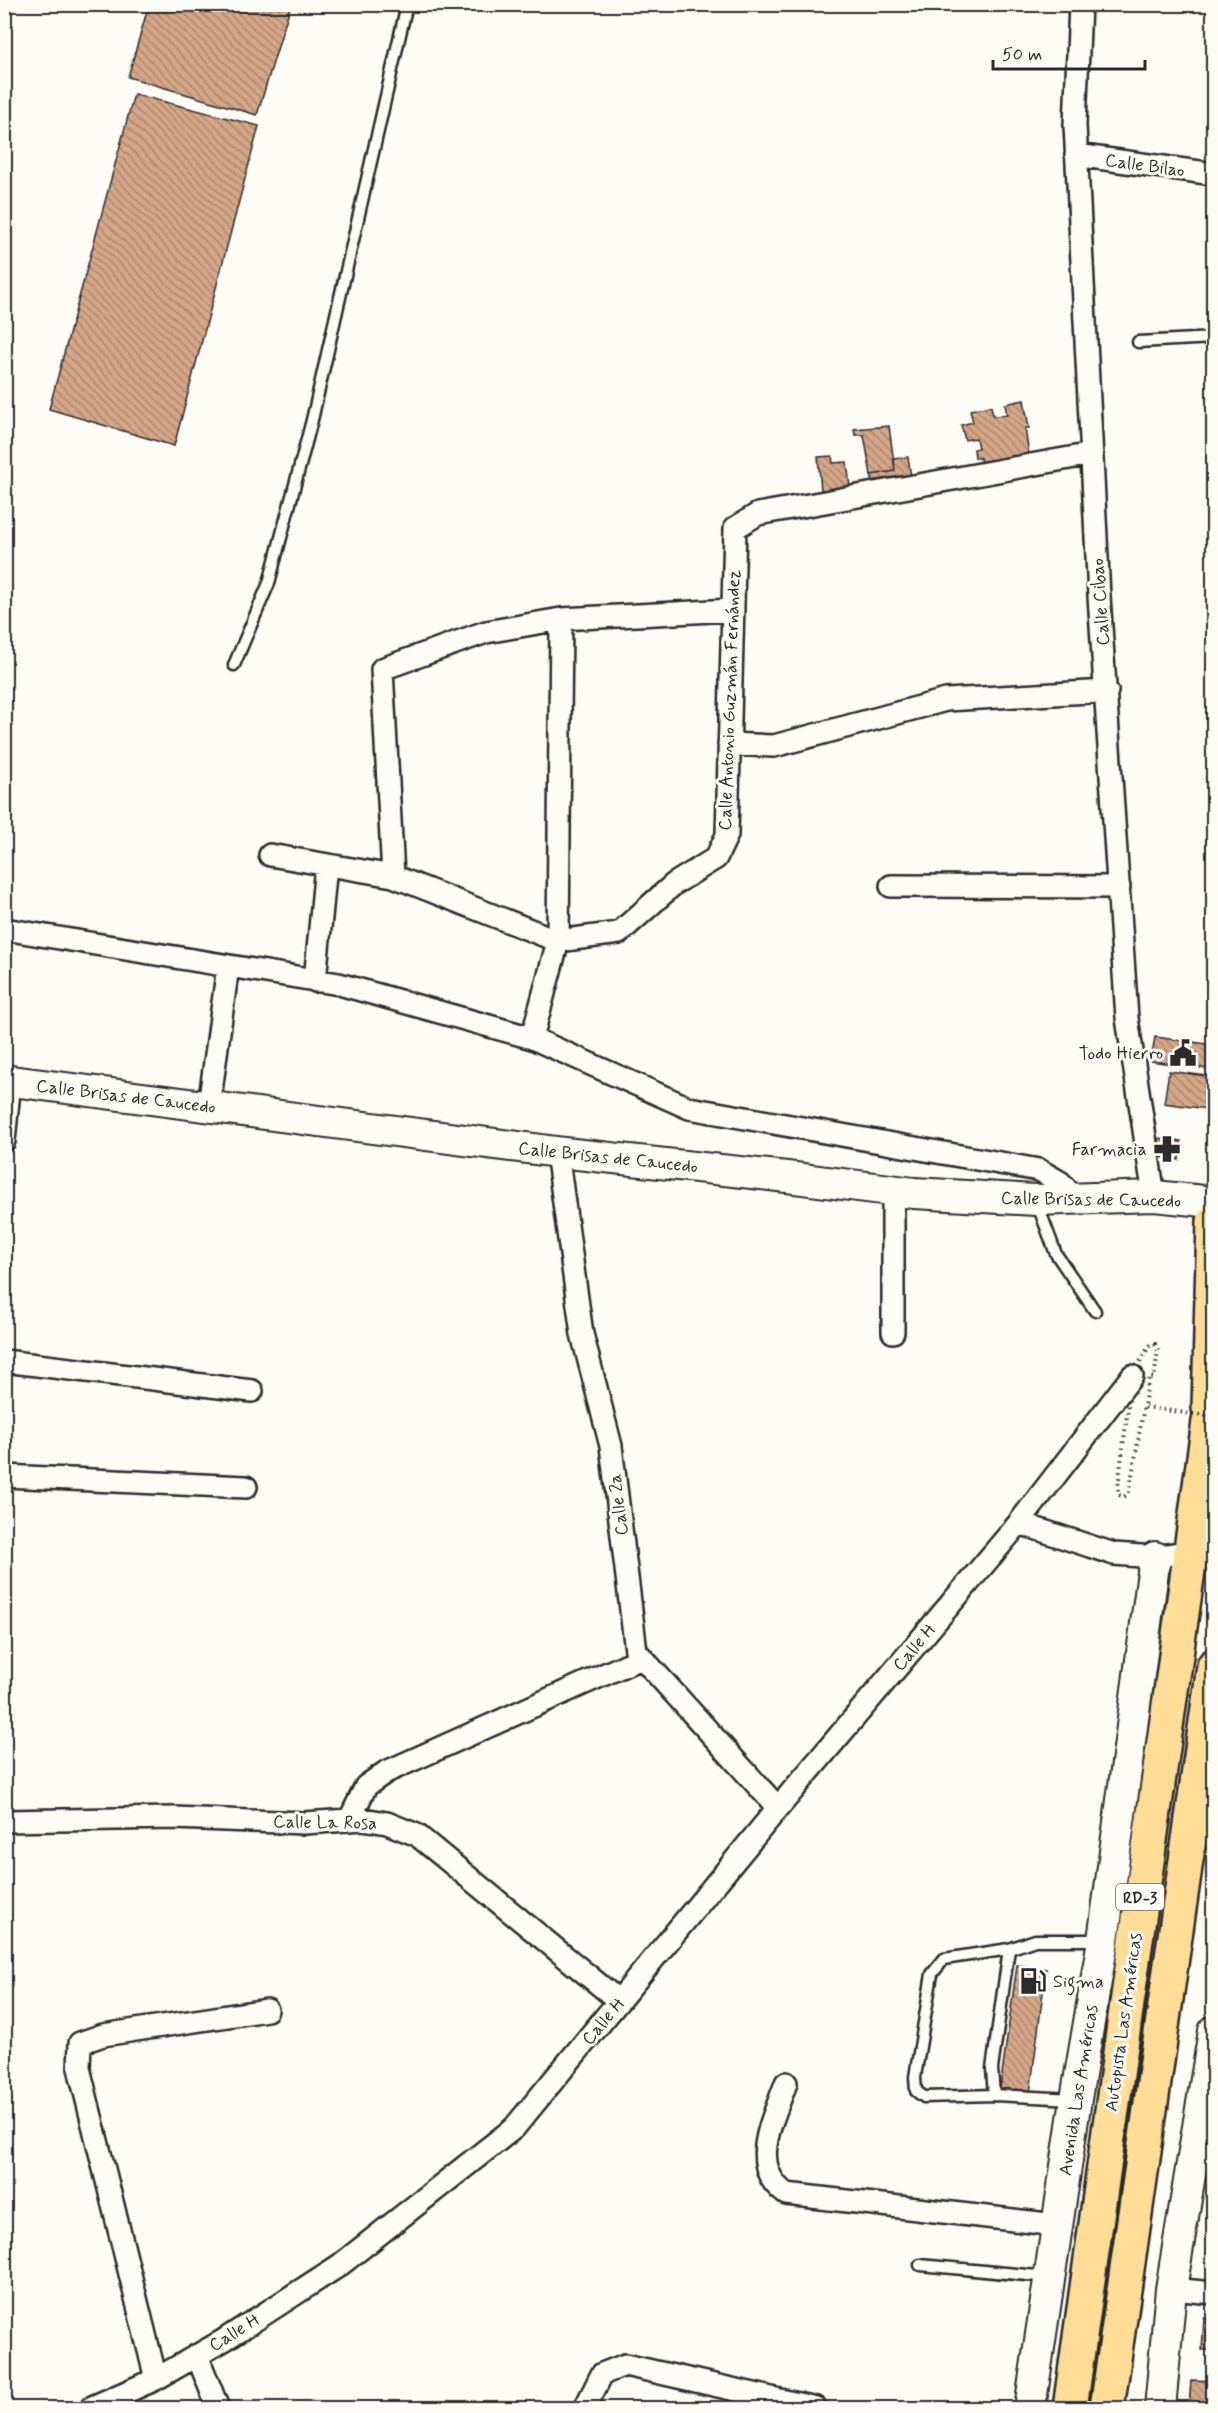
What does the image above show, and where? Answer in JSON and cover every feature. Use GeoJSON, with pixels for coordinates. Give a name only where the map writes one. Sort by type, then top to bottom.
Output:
{"type":"FeatureCollection","features":[{"type":"Feature","properties":{"kind":"highway"},"geometry":{"type":"LineString","coordinates":[[1211,1418],[1214,1221]]}},
{"type":"Feature","properties":{"kind":"highway","name":"Autopista Las Américas"},"geometry":{"type":"LineString","coordinates":[[1070,2409],[1214,1386]]}},
{"type":"Feature","properties":{"kind":"highway","name":"Autopista Las Américas"},"geometry":{"type":"LineString","coordinates":[[1107,2409],[1214,1666]]}},
{"type":"Feature","properties":{"kind":"street","name":"Calle Cibao"},"geometry":{"type":"LineString","coordinates":[[1080,4],[1076,155],[1127,1018],[1154,1196]]}},
{"type":"Feature","properties":{"kind":"street","name":"Calle Bilao"},"geometry":{"type":"LineString","coordinates":[[1076,155],[1214,174]]}},
{"type":"Feature","properties":{"kind":"street","name":"Calle Antonio Guzmán Fernández"},"geometry":{"type":"LineString","coordinates":[[270,855],[393,876],[558,941],[619,933],[674,884],[716,858],[727,835],[735,528],[758,514],[1092,454]]}},
{"type":"Feature","properties":{"kind":"street"},"geometry":{"type":"LineString","coordinates":[[393,876],[382,669],[486,632],[561,619],[732,610]]}},
{"type":"Feature","properties":{"kind":"street"},"geometry":{"type":"LineString","coordinates":[[532,1038],[558,941],[564,759],[561,619]]}},
{"type":"Feature","properties":{"kind":"street"},"geometry":{"type":"LineString","coordinates":[[729,744],[774,746],[946,700],[1107,692]]}},
{"type":"Feature","properties":{"kind":"street"},"geometry":{"type":"LineString","coordinates":[[315,981],[326,865]]}},
{"type":"Feature","properties":{"kind":"street"},"geometry":{"type":"LineString","coordinates":[[891,886],[1119,887]]}},
{"type":"Feature","properties":{"kind":"street"},"geometry":{"type":"LineString","coordinates":[[4,929],[339,984],[532,1038],[689,1108],[1039,1170],[1060,1182],[1073,1197]]}},
{"type":"Feature","properties":{"kind":"street"},"geometry":{"type":"LineString","coordinates":[[209,1106],[228,966]]}},
{"type":"Feature","properties":{"kind":"street"},"geometry":{"type":"LineString","coordinates":[[4,1141],[7,1081]]}},
{"type":"Feature","properties":{"kind":"street","name":"Calle Brisas de Caucedo"},"geometry":{"type":"LineString","coordinates":[[7,1081],[558,1152],[893,1191],[1036,1200],[1154,1196],[1214,1202]]}},
{"type":"Feature","properties":{"kind":"street","name":"Calle 2a"},"geometry":{"type":"LineString","coordinates":[[558,1152],[582,1334],[611,1446],[636,1651],[778,1808]]}},
{"type":"Feature","properties":{"kind":"street"},"geometry":{"type":"LineString","coordinates":[[893,1191],[893,1332]]}},
{"type":"Feature","properties":{"kind":"street"},"geometry":{"type":"LineString","coordinates":[[4,1361],[252,1391]]}},
{"type":"Feature","properties":{"kind":"street","name":"Calle H"},"geometry":{"type":"LineString","coordinates":[[90,2409],[156,2379],[340,2265],[514,2128],[778,1808],[1019,1523],[1132,1376]]}},
{"type":"Feature","properties":{"kind":"street"},"geometry":{"type":"LineString","coordinates":[[4,1476],[246,1487]]}},
{"type":"Feature","properties":{"kind":"street"},"geometry":{"type":"LineString","coordinates":[[1019,1523],[1114,1554],[1155,1557],[1190,1551]]}},
{"type":"Feature","properties":{"kind":"street","name":"Avenida Las Américas"},"geometry":{"type":"LineString","coordinates":[[1030,2409],[1076,2099],[1103,1940],[1155,1557]]}},
{"type":"Feature","properties":{"kind":"street"},"geometry":{"type":"LineString","coordinates":[[350,1819],[366,1786],[386,1772],[641,1658]]}},
{"type":"Feature","properties":{"kind":"street","name":"Calle La Rosa"},"geometry":{"type":"LineString","coordinates":[[4,1821],[174,1818],[304,1823],[350,1819],[387,1823],[417,1835],[619,2001]]}},
{"type":"Feature","properties":{"kind":"street"},"geometry":{"type":"LineString","coordinates":[[156,2379],[79,2068],[80,2043],[102,2035],[267,2010]]}},
{"type":"Feature","properties":{"kind":"street"},"geometry":{"type":"LineString","coordinates":[[1160,2409],[1171,2289],[1207,2118],[1214,2031]]}},
{"type":"Feature","properties":{"kind":"street"},"geometry":{"type":"LineString","coordinates":[[786,2083],[763,2149],[773,2185],[786,2194],[1057,2225]]}},
{"type":"Feature","properties":{"kind":"street"},"geometry":{"type":"LineString","coordinates":[[1171,2289],[1214,2293]]}},
{"type":"Feature","properties":{"kind":"street"},"geometry":{"type":"LineString","coordinates":[[197,2355],[218,2409]]}},
{"type":"Feature","properties":{"kind":"street"},"geometry":{"type":"LineString","coordinates":[[585,2409],[602,2374],[625,2365],[816,2409]]}},
{"type":"Feature","properties":{"kind":"lane"},"geometry":{"type":"LineString","coordinates":[[234,665],[269,583],[312,420],[407,4]]}},
{"type":"Feature","properties":{"kind":"lane"},"geometry":{"type":"LineString","coordinates":[[1138,342],[1214,338]]}},
{"type":"Feature","properties":{"kind":"lane"},"geometry":{"type":"LineString","coordinates":[[1036,1200],[1056,1254],[1095,1311]]}},
{"type":"Feature","properties":{"kind":"lane"},"geometry":{"type":"LineString","coordinates":[[1076,2099],[994,2095],[965,2098],[924,2097],[916,2091],[915,2077],[932,1974],[944,1959],[1009,1948],[1035,1940],[1103,1940]]}},
{"type":"Feature","properties":{"kind":"lane"},"geometry":{"type":"LineString","coordinates":[[994,2095],[992,2069],[1009,1948]]}},
{"type":"Feature","properties":{"kind":"lane"},"geometry":{"type":"LineString","coordinates":[[920,2265],[1049,2277]]}},
{"type":"Feature","properties":{"kind":"path"},"geometry":{"type":"LineString","coordinates":[[1132,1376],[1149,1346],[1155,1344],[1158,1351]]}},
{"type":"Feature","properties":{"kind":"path"},"geometry":{"type":"LineString","coordinates":[[1121,1458],[1119,1494],[1124,1497],[1129,1493],[1145,1407],[1211,1418]]}},
{"type":"Feature","properties":{"kind":"building"},"geometry":{"type":"Polygon","coordinates":[[[149,4],[291,4],[257,115],[128,77],[149,4]]]}},
{"type":"Feature","properties":{"kind":"building"},"geometry":{"type":"Polygon","coordinates":[[[134,94],[259,126],[174,446],[49,409],[134,94]]]}},
{"type":"Feature","properties":{"kind":"building"},"geometry":{"type":"Polygon","coordinates":[[[1024,400],[1029,428],[1025,428],[1029,455],[981,463],[980,458],[975,458],[974,449],[978,448],[976,438],[965,440],[961,425],[973,422],[970,410],[991,406],[993,416],[1007,415],[1005,404],[1024,400]]]}},
{"type":"Feature","properties":{"kind":"building"},"geometry":{"type":"Polygon","coordinates":[[[889,426],[895,471],[871,475],[864,435],[855,435],[854,429],[889,426]]]}},
{"type":"Feature","properties":{"kind":"building"},"geometry":{"type":"Polygon","coordinates":[[[832,456],[833,463],[847,462],[851,496],[822,501],[818,457],[832,456]]]}},
{"type":"Feature","properties":{"kind":"building"},"geometry":{"type":"Polygon","coordinates":[[[908,457],[911,477],[873,483],[871,475],[895,471],[894,459],[908,457]]]}},
{"type":"Feature","properties":{"kind":"building","name":"Todo Hierro"},"geometry":{"type":"Polygon","coordinates":[[[1155,1037],[1214,1045],[1214,1070],[1151,1061],[1155,1037]]]}},
{"type":"Feature","properties":{"kind":"building"},"geometry":{"type":"Polygon","coordinates":[[[1169,1071],[1214,1077],[1214,1110],[1164,1103],[1169,1071]]]}},
{"type":"Feature","properties":{"kind":"building","name":"Farmacia"},"geometry":{"type":"Polygon","coordinates":[[[1156,1138],[1181,1141],[1179,1160],[1153,1156],[1156,1138]]]}},
{"type":"Feature","properties":{"kind":"building"},"geometry":{"type":"Polygon","coordinates":[[[1017,1965],[1046,1969],[1030,2093],[1000,2089],[1017,1965]]]}},
{"type":"Feature","properties":{"kind":"building"},"geometry":{"type":"Polygon","coordinates":[[[1204,2318],[1214,2319],[1214,2350],[1202,2350],[1204,2318]]]}},
{"type":"Feature","properties":{"kind":"building"},"geometry":{"type":"Polygon","coordinates":[[[1191,2380],[1214,2381],[1214,2407],[1189,2406],[1191,2380]]]}},
{"type":"Feature","properties":{"kind":"place","name":"Todo Hierro"},"geometry":{"type":"Point","coordinates":[1183,1053]}},
{"type":"Feature","properties":{"kind":"place","name":"Farmacia"},"geometry":{"type":"Point","coordinates":[1167,1149]}},
{"type":"Feature","properties":{"kind":"place","name":"Sigma"},"geometry":{"type":"Point","coordinates":[1033,1981]}}]}
